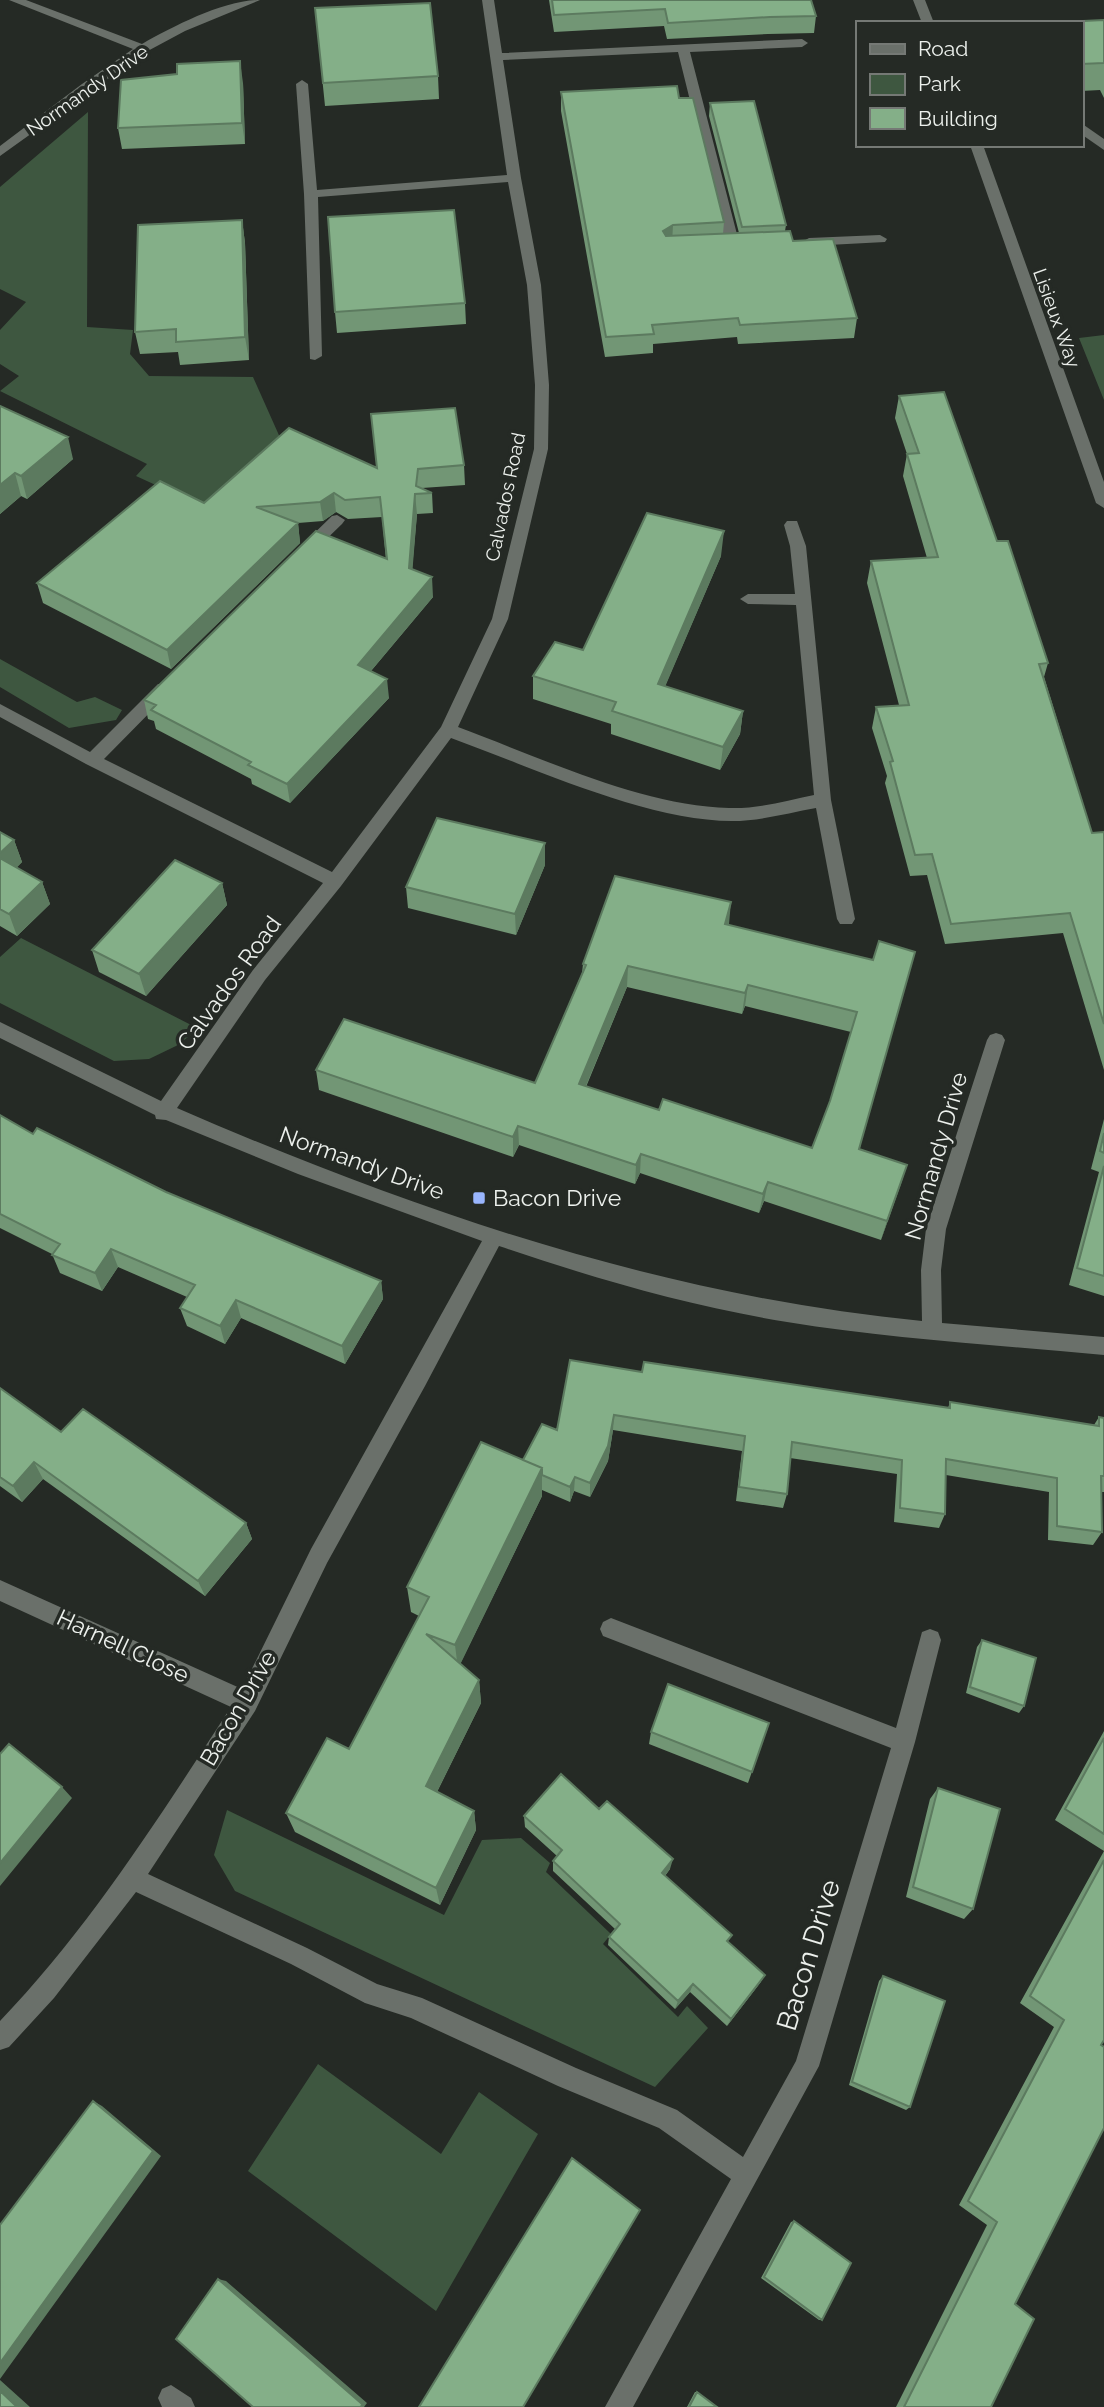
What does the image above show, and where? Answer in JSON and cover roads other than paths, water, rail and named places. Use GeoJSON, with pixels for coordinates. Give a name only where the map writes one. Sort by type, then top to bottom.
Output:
{"type":"FeatureCollection","features":[{"type":"Feature","properties":{"kind":"street"},"geometry":{"type":"LineString","coordinates":[[15,0],[142,48]]}},
{"type":"Feature","properties":{"kind":"street","name":"Normandy Drive"},"geometry":{"type":"LineString","coordinates":[[0,152],[100,75],[142,48],[199,21],[254,0]]}},
{"type":"Feature","properties":{"kind":"street","name":"Calvados Road"},"geometry":{"type":"LineString","coordinates":[[163,1112],[259,975],[335,881],[448,730],[500,619],[541,449],[542,385],[534,285],[514,178],[488,0]]}},
{"type":"Feature","properties":{"kind":"street"},"geometry":{"type":"LineString","coordinates":[[919,0],[927,21]]}},
{"type":"Feature","properties":{"kind":"street"},"geometry":{"type":"LineString","coordinates":[[495,57],[802,43]]}},
{"type":"Feature","properties":{"kind":"street"},"geometry":{"type":"LineString","coordinates":[[683,49],[733,246]]}},
{"type":"Feature","properties":{"kind":"street"},"geometry":{"type":"LineString","coordinates":[[302,84],[311,194],[315,356]]}},
{"type":"Feature","properties":{"kind":"street"},"geometry":{"type":"LineString","coordinates":[[1083,129],[1104,146]]}},
{"type":"Feature","properties":{"kind":"street","name":"Lisieux Way"},"geometry":{"type":"LineString","coordinates":[[977,147],[1104,503]]}},
{"type":"Feature","properties":{"kind":"street"},"geometry":{"type":"LineString","coordinates":[[311,194],[514,178]]}},
{"type":"Feature","properties":{"kind":"street"},"geometry":{"type":"LineString","coordinates":[[800,243],[880,239]]}},
{"type":"Feature","properties":{"kind":"street"},"geometry":{"type":"LineString","coordinates":[[297,558],[337,520]]}},
{"type":"Feature","properties":{"kind":"street"},"geometry":{"type":"LineString","coordinates":[[792,525],[798,546],[823,800],[846,919]]}},
{"type":"Feature","properties":{"kind":"street"},"geometry":{"type":"LineString","coordinates":[[748,599],[803,600]]}},
{"type":"Feature","properties":{"kind":"street"},"geometry":{"type":"LineString","coordinates":[[92,760],[177,675]]}},
{"type":"Feature","properties":{"kind":"street"},"geometry":{"type":"LineString","coordinates":[[0,710],[92,760],[335,881]]}},
{"type":"Feature","properties":{"kind":"street"},"geometry":{"type":"LineString","coordinates":[[448,730],[631,796],[720,814],[779,809],[823,800]]}},
{"type":"Feature","properties":{"kind":"street","name":"Normandy Drive"},"geometry":{"type":"LineString","coordinates":[[0,1029],[163,1112],[313,1173],[494,1237],[639,1282],[785,1313],[1104,1346]]}},
{"type":"Feature","properties":{"kind":"street","name":"Normandy Drive"},"geometry":{"type":"LineString","coordinates":[[932,1330],[931,1269],[936,1229],[996,1040]]}},
{"type":"Feature","properties":{"kind":"street","name":"Bacon Drive"},"geometry":{"type":"LineString","coordinates":[[0,2038],[46,1990],[132,1878],[247,1703],[319,1556],[418,1381],[494,1237]]}},
{"type":"Feature","properties":{"kind":"street","name":"Harnell Close"},"geometry":{"type":"LineString","coordinates":[[0,1590],[247,1703]]}},
{"type":"Feature","properties":{"kind":"street"},"geometry":{"type":"LineString","coordinates":[[611,1629],[904,1742]]}},
{"type":"Feature","properties":{"kind":"street","name":"Bacon Drive"},"geometry":{"type":"LineString","coordinates":[[618,2407],[807,2066],[904,1742],[930,1640]]}},
{"type":"Feature","properties":{"kind":"street"},"geometry":{"type":"LineString","coordinates":[[132,1878],[299,1955],[373,1996],[413,2007],[567,2077],[668,2119],[747,2175]]}},
{"type":"Feature","properties":{"kind":"place","name":"Bacon Drive"},"geometry":{"type":"Point","coordinates":[479,1198]}}]}
